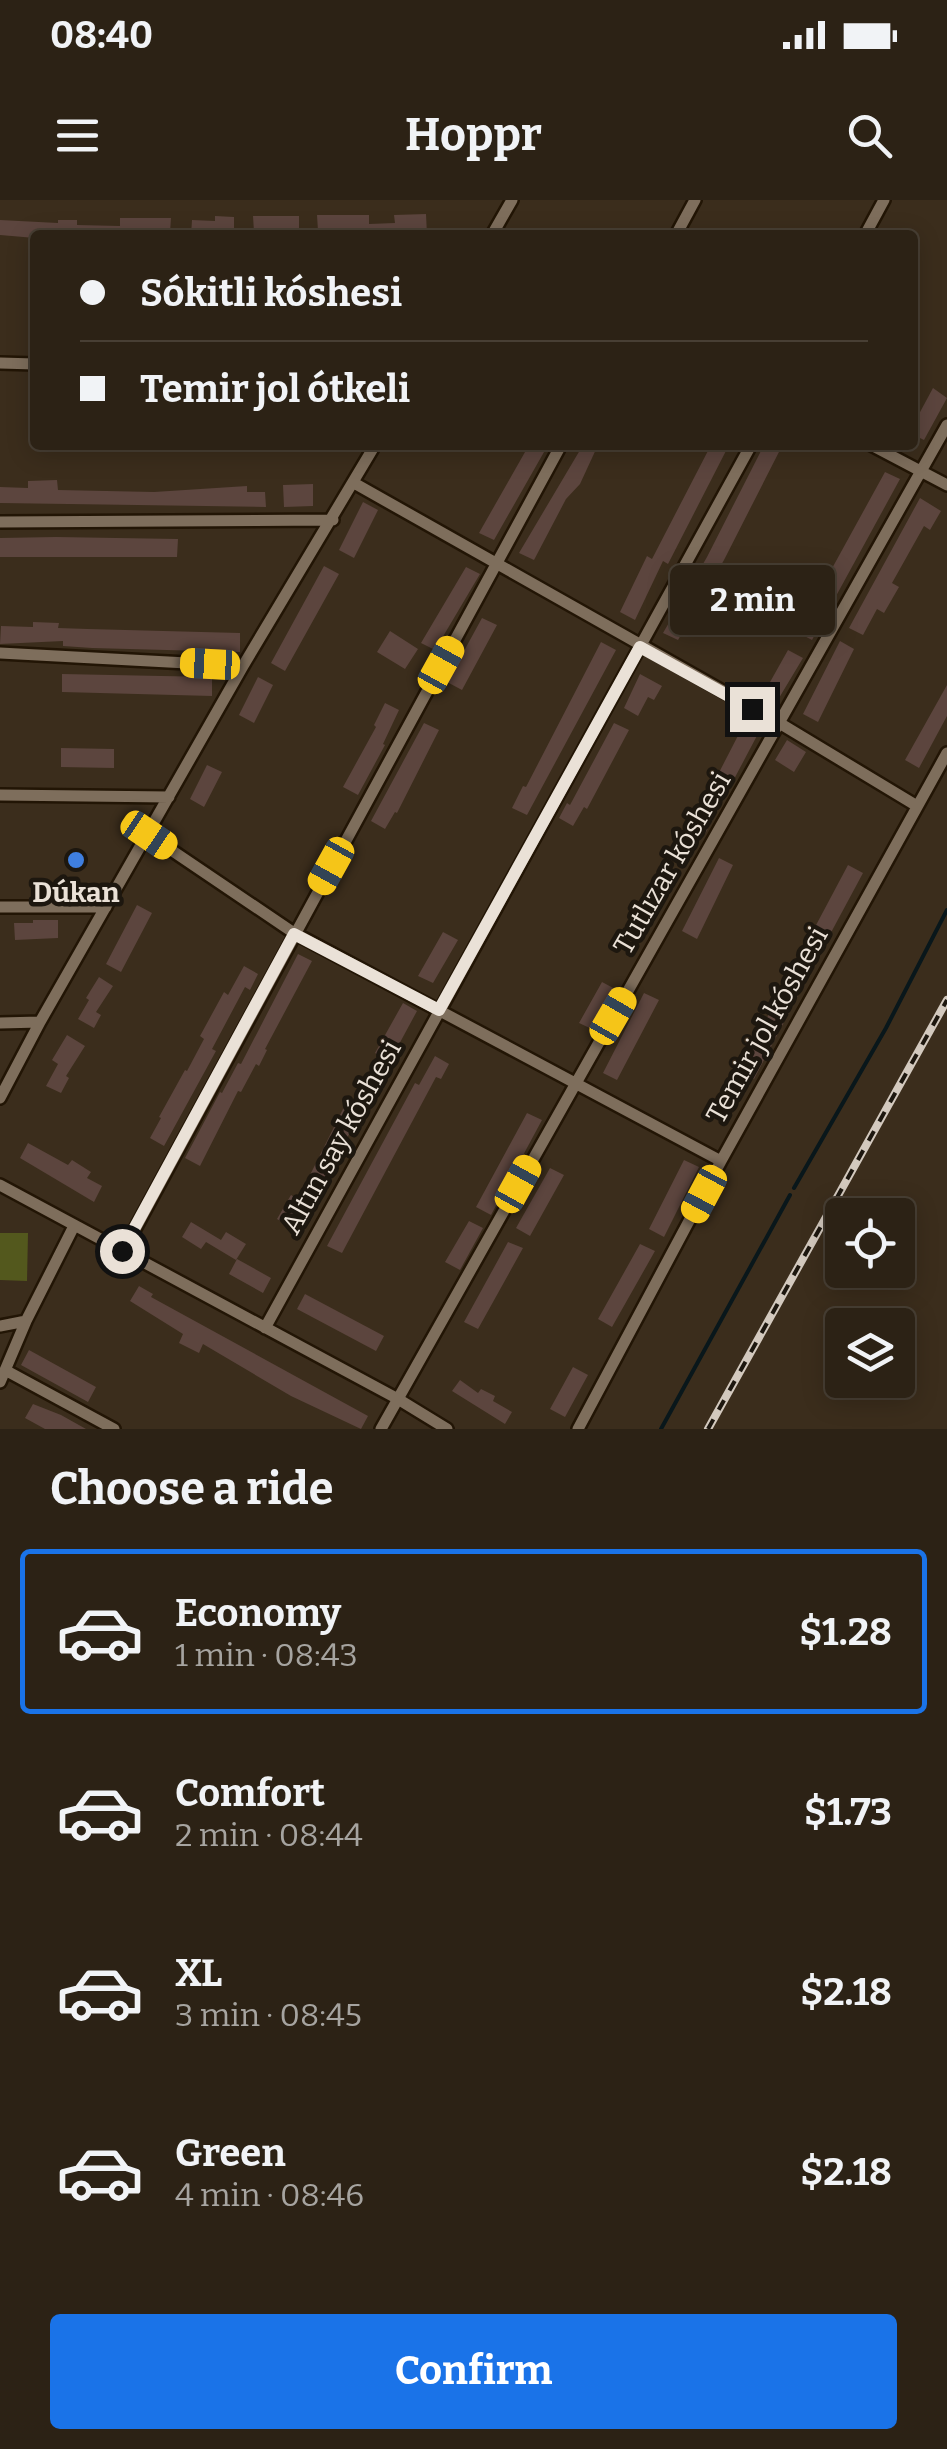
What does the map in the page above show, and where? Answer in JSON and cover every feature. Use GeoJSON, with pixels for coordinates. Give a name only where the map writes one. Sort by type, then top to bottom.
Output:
{"type":"FeatureCollection","features":[{"type":"Feature","properties":{"kind":"street"},"geometry":{"type":"LineString","coordinates":[[495,230],[512,200]]}},
{"type":"Feature","properties":{"kind":"street"},"geometry":{"type":"LineString","coordinates":[[679,230],[695,200]]}},
{"type":"Feature","properties":{"kind":"street"},"geometry":{"type":"LineString","coordinates":[[868,230],[884,200]]}},
{"type":"Feature","properties":{"kind":"street"},"geometry":{"type":"LineString","coordinates":[[0,364],[30,364]]}},
{"type":"Feature","properties":{"kind":"street","name":"Tutlızar kóshesi"},"geometry":{"type":"LineString","coordinates":[[381,1429],[947,425]]}},
{"type":"Feature","properties":{"kind":"street"},"geometry":{"type":"LineString","coordinates":[[0,1098],[243,666],[372,450]]}},
{"type":"Feature","properties":{"kind":"street"},"geometry":{"type":"LineString","coordinates":[[122,1251],[558,450]]}},
{"type":"Feature","properties":{"kind":"street","name":"Altın say kóshesi"},"geometry":{"type":"LineString","coordinates":[[265,1328],[748,450]]}},
{"type":"Feature","properties":{"kind":"street"},"geometry":{"type":"LineString","coordinates":[[880,450],[947,485]]}},
{"type":"Feature","properties":{"kind":"street"},"geometry":{"type":"LineString","coordinates":[[354,483],[917,806]]}},
{"type":"Feature","properties":{"kind":"street"},"geometry":{"type":"LineString","coordinates":[[0,522],[333,520]]}},
{"type":"Feature","properties":{"kind":"street"},"geometry":{"type":"LineString","coordinates":[[0,653],[243,666]]}},
{"type":"Feature","properties":{"kind":"street","name":"Temir jol kóshesi"},"geometry":{"type":"LineString","coordinates":[[578,1429],[947,753]]}},
{"type":"Feature","properties":{"kind":"street"},"geometry":{"type":"LineString","coordinates":[[0,795],[170,797]]}},
{"type":"Feature","properties":{"kind":"street"},"geometry":{"type":"LineString","coordinates":[[149,835],[294,934],[721,1161]]}},
{"type":"Feature","properties":{"kind":"street"},"geometry":{"type":"LineString","coordinates":[[0,907],[106,907]]}},
{"type":"Feature","properties":{"kind":"street"},"geometry":{"type":"LineString","coordinates":[[0,1023],[40,1022]]}},
{"type":"Feature","properties":{"kind":"street"},"geometry":{"type":"LineString","coordinates":[[0,1185],[447,1429]]}},
{"type":"Feature","properties":{"kind":"street"},"geometry":{"type":"LineString","coordinates":[[74,1226],[2,1376],[114,1429]]}},
{"type":"Feature","properties":{"kind":"street"},"geometry":{"type":"LineString","coordinates":[[0,1326],[26,1322]]}},
{"type":"Feature","properties":{"kind":"green space"},"geometry":{"type":"Polygon","coordinates":[[[0,1233],[28,1233],[27,1281],[0,1280],[0,1233]]]}},
{"type":"Feature","properties":{"kind":"building"},"geometry":{"type":"Polygon","coordinates":[[[426,214],[427,230],[318,230],[317,215],[369,215],[369,224],[395,223],[394,215],[426,214]]]}},
{"type":"Feature","properties":{"kind":"building"},"geometry":{"type":"Polygon","coordinates":[[[215,216],[234,217],[234,230],[191,230],[192,220],[215,221],[215,216]]]}},
{"type":"Feature","properties":{"kind":"building"},"geometry":{"type":"Polygon","coordinates":[[[253,216],[299,216],[299,230],[254,230],[253,216]]]}},
{"type":"Feature","properties":{"kind":"building"},"geometry":{"type":"Polygon","coordinates":[[[120,218],[171,218],[170,230],[30,230],[30,238],[0,235],[0,220],[77,220],[77,225],[120,226],[120,218]]]}},
{"type":"Feature","properties":{"kind":"building"},"geometry":{"type":"Polygon","coordinates":[[[933,388],[947,398],[924,440],[918,437],[918,416],[933,388]]]}},
{"type":"Feature","properties":{"kind":"building"},"geometry":{"type":"Polygon","coordinates":[[[526,450],[545,450],[494,540],[479,533],[526,450]]]}},
{"type":"Feature","properties":{"kind":"building"},"geometry":{"type":"Polygon","coordinates":[[[580,450],[596,450],[534,560],[519,553],[580,450]]]}},
{"type":"Feature","properties":{"kind":"building"},"geometry":{"type":"Polygon","coordinates":[[[708,450],[726,450],[668,564],[663,561],[635,620],[620,612],[647,556],[652,559],[708,450]]]}},
{"type":"Feature","properties":{"kind":"building"},"geometry":{"type":"Polygon","coordinates":[[[761,450],[780,450],[678,640],[663,633],[761,450]]]}},
{"type":"Feature","properties":{"kind":"building"},"geometry":{"type":"Polygon","coordinates":[[[885,472],[900,479],[812,640],[797,632],[885,472]]]}},
{"type":"Feature","properties":{"kind":"building"},"geometry":{"type":"Polygon","coordinates":[[[57,480],[58,490],[154,492],[247,486],[247,492],[265,492],[266,507],[0,503],[0,487],[28,488],[28,481],[57,480]]]}},
{"type":"Feature","properties":{"kind":"building"},"geometry":{"type":"Polygon","coordinates":[[[313,484],[313,506],[284,507],[283,485],[313,484]]]}},
{"type":"Feature","properties":{"kind":"building"},"geometry":{"type":"Polygon","coordinates":[[[920,498],[941,511],[930,530],[924,526],[892,583],[899,587],[884,613],[877,609],[863,635],[849,628],[920,498]]]}},
{"type":"Feature","properties":{"kind":"building"},"geometry":{"type":"Polygon","coordinates":[[[363,502],[378,510],[354,558],[339,550],[363,502]]]}},
{"type":"Feature","properties":{"kind":"building"},"geometry":{"type":"Polygon","coordinates":[[[0,538],[178,539],[177,557],[0,557],[0,538]]]}},
{"type":"Feature","properties":{"kind":"building"},"geometry":{"type":"Polygon","coordinates":[[[324,566],[339,574],[285,671],[271,663],[324,566]]]}},
{"type":"Feature","properties":{"kind":"building"},"geometry":{"type":"Polygon","coordinates":[[[466,567],[480,574],[435,650],[421,643],[466,567]]]}},
{"type":"Feature","properties":{"kind":"building"},"geometry":{"type":"Polygon","coordinates":[[[482,618],[497,625],[462,690],[447,682],[482,618]]]}},
{"type":"Feature","properties":{"kind":"building"},"geometry":{"type":"Polygon","coordinates":[[[33,622],[59,623],[58,628],[240,633],[240,652],[92,648],[63,646],[63,641],[0,644],[1,626],[33,627],[33,622]]]}},
{"type":"Feature","properties":{"kind":"building"},"geometry":{"type":"Polygon","coordinates":[[[390,631],[418,649],[405,669],[377,652],[390,631]]]}},
{"type":"Feature","properties":{"kind":"building"},"geometry":{"type":"Polygon","coordinates":[[[840,641],[854,649],[818,722],[803,714],[840,641]]]}},
{"type":"Feature","properties":{"kind":"building"},"geometry":{"type":"Polygon","coordinates":[[[601,642],[616,650],[527,815],[512,808],[523,786],[526,787],[601,642]]]}},
{"type":"Feature","properties":{"kind":"building"},"geometry":{"type":"Polygon","coordinates":[[[788,650],[803,658],[779,698],[765,691],[788,650]]]}},
{"type":"Feature","properties":{"kind":"building"},"geometry":{"type":"Polygon","coordinates":[[[62,674],[212,677],[212,696],[62,692],[62,674]]]}},
{"type":"Feature","properties":{"kind":"building"},"geometry":{"type":"Polygon","coordinates":[[[640,674],[662,686],[654,700],[648,697],[638,716],[624,708],[640,674]]]}},
{"type":"Feature","properties":{"kind":"building"},"geometry":{"type":"Polygon","coordinates":[[[258,677],[273,685],[254,723],[239,715],[258,677]]]}},
{"type":"Feature","properties":{"kind":"building"},"geometry":{"type":"Polygon","coordinates":[[[947,685],[947,716],[919,768],[905,760],[947,685]]]}},
{"type":"Feature","properties":{"kind":"building"},"geometry":{"type":"Polygon","coordinates":[[[385,703],[399,710],[358,795],[343,787],[385,703]]]}},
{"type":"Feature","properties":{"kind":"building"},"geometry":{"type":"Polygon","coordinates":[[[745,722],[760,730],[705,834],[691,827],[745,722]]]}},
{"type":"Feature","properties":{"kind":"building"},"geometry":{"type":"Polygon","coordinates":[[[424,723],[439,730],[385,829],[371,821],[424,723]]]}},
{"type":"Feature","properties":{"kind":"building"},"geometry":{"type":"Polygon","coordinates":[[[614,723],[629,730],[587,809],[584,807],[573,826],[559,818],[567,803],[570,805],[614,723]]]}},
{"type":"Feature","properties":{"kind":"building"},"geometry":{"type":"Polygon","coordinates":[[[787,740],[806,752],[794,772],[775,760],[787,740]]]}},
{"type":"Feature","properties":{"kind":"building"},"geometry":{"type":"Polygon","coordinates":[[[61,748],[114,749],[114,768],[61,767],[61,748]]]}},
{"type":"Feature","properties":{"kind":"building"},"geometry":{"type":"Polygon","coordinates":[[[207,765],[222,772],[204,807],[190,799],[207,765]]]}},
{"type":"Feature","properties":{"kind":"building"},"geometry":{"type":"Polygon","coordinates":[[[719,858],[733,865],[697,939],[682,931],[719,858]]]}},
{"type":"Feature","properties":{"kind":"building"},"geometry":{"type":"Polygon","coordinates":[[[848,865],[863,873],[813,966],[798,959],[848,865]]]}},
{"type":"Feature","properties":{"kind":"building"},"geometry":{"type":"Polygon","coordinates":[[[137,905],[152,913],[121,972],[106,964],[137,905]]]}},
{"type":"Feature","properties":{"kind":"building"},"geometry":{"type":"Polygon","coordinates":[[[58,920],[58,938],[15,940],[14,923],[58,920]]]}},
{"type":"Feature","properties":{"kind":"building"},"geometry":{"type":"Polygon","coordinates":[[[443,932],[458,940],[433,983],[418,976],[443,932]]]}},
{"type":"Feature","properties":{"kind":"building"},"geometry":{"type":"Polygon","coordinates":[[[298,954],[312,961],[259,1066],[256,1064],[241,1092],[238,1091],[200,1166],[185,1158],[220,1092],[241,1064],[298,954]]]}},
{"type":"Feature","properties":{"kind":"building"},"geometry":{"type":"Polygon","coordinates":[[[244,966],[258,974],[250,990],[245,987],[212,1049],[216,1051],[164,1146],[150,1138],[159,1117],[204,1039],[200,1036],[224,992],[228,995],[244,966]]]}},
{"type":"Feature","properties":{"kind":"building"},"geometry":{"type":"Polygon","coordinates":[[[789,976],[804,984],[754,1079],[739,1071],[789,976]]]}},
{"type":"Feature","properties":{"kind":"building"},"geometry":{"type":"Polygon","coordinates":[[[99,977],[113,986],[96,1012],[101,1015],[94,1028],[78,1019],[99,977]]]}},
{"type":"Feature","properties":{"kind":"building"},"geometry":{"type":"Polygon","coordinates":[[[602,982],[617,990],[594,1030],[579,1023],[602,982]]]}},
{"type":"Feature","properties":{"kind":"building"},"geometry":{"type":"Polygon","coordinates":[[[644,993],[659,1000],[617,1080],[603,1073],[644,993]]]}},
{"type":"Feature","properties":{"kind":"building"},"geometry":{"type":"Polygon","coordinates":[[[403,1003],[417,1011],[390,1061],[375,1053],[403,1003]]]}},
{"type":"Feature","properties":{"kind":"building"},"geometry":{"type":"Polygon","coordinates":[[[67,1035],[85,1046],[66,1076],[69,1078],[61,1093],[46,1086],[58,1064],[52,1060],[67,1035]]]}},
{"type":"Feature","properties":{"kind":"building"},"geometry":{"type":"Polygon","coordinates":[[[435,1056],[449,1064],[441,1079],[436,1077],[342,1253],[327,1246],[415,1083],[419,1085],[435,1056]]]}},
{"type":"Feature","properties":{"kind":"building"},"geometry":{"type":"Polygon","coordinates":[[[349,1097],[364,1105],[296,1230],[277,1219],[291,1195],[298,1199],[349,1097]]]}},
{"type":"Feature","properties":{"kind":"building"},"geometry":{"type":"Polygon","coordinates":[[[527,1113],[542,1120],[491,1215],[476,1207],[527,1113]]]}},
{"type":"Feature","properties":{"kind":"building"},"geometry":{"type":"Polygon","coordinates":[[[28,1143],[68,1165],[72,1160],[91,1172],[87,1178],[102,1186],[94,1202],[20,1158],[28,1143]]]}},
{"type":"Feature","properties":{"kind":"building"},"geometry":{"type":"Polygon","coordinates":[[[684,1160],[699,1167],[664,1237],[649,1229],[684,1160]]]}},
{"type":"Feature","properties":{"kind":"building"},"geometry":{"type":"Polygon","coordinates":[[[550,1168],[564,1175],[530,1236],[516,1228],[550,1168]]]}},
{"type":"Feature","properties":{"kind":"building"},"geometry":{"type":"Polygon","coordinates":[[[469,1221],[483,1228],[460,1270],[445,1262],[469,1221]]]}},
{"type":"Feature","properties":{"kind":"building"},"geometry":{"type":"Polygon","coordinates":[[[191,1222],[221,1240],[226,1232],[246,1244],[236,1260],[206,1242],[201,1249],[182,1237],[191,1222]]]}},
{"type":"Feature","properties":{"kind":"building"},"geometry":{"type":"Polygon","coordinates":[[[508,1242],[523,1248],[478,1329],[464,1322],[508,1242]]]}},
{"type":"Feature","properties":{"kind":"building"},"geometry":{"type":"Polygon","coordinates":[[[640,1244],[655,1251],[612,1327],[598,1319],[640,1244]]]}},
{"type":"Feature","properties":{"kind":"building"},"geometry":{"type":"Polygon","coordinates":[[[237,1259],[271,1278],[263,1293],[229,1274],[237,1259]]]}},
{"type":"Feature","properties":{"kind":"building"},"geometry":{"type":"Polygon","coordinates":[[[139,1286],[153,1294],[151,1297],[368,1416],[361,1429],[291,1396],[203,1344],[199,1353],[179,1343],[183,1334],[130,1301],[139,1286]]]}},
{"type":"Feature","properties":{"kind":"building"},"geometry":{"type":"Polygon","coordinates":[[[305,1294],[384,1336],[376,1351],[297,1309],[305,1294]]]}},
{"type":"Feature","properties":{"kind":"building"},"geometry":{"type":"Polygon","coordinates":[[[29,1350],[96,1387],[88,1402],[21,1365],[29,1350]]]}},
{"type":"Feature","properties":{"kind":"building"},"geometry":{"type":"Polygon","coordinates":[[[573,1367],[588,1375],[565,1417],[550,1409],[573,1367]]]}},
{"type":"Feature","properties":{"kind":"building"},"geometry":{"type":"Polygon","coordinates":[[[460,1380],[478,1393],[481,1389],[495,1396],[493,1401],[512,1412],[505,1424],[452,1391],[460,1380]]]}},
{"type":"Feature","properties":{"kind":"building"},"geometry":{"type":"Polygon","coordinates":[[[33,1404],[86,1429],[45,1429],[25,1418],[33,1404]]]}},
{"type":"Feature","properties":{"kind":"waterway"},"geometry":{"type":"LineString","coordinates":[[794,1188],[886,1028],[947,910]]}},
{"type":"Feature","properties":{"kind":"waterway"},"geometry":{"type":"LineString","coordinates":[[661,1429],[790,1195]]}},
{"type":"Feature","properties":{"kind":"railway"},"geometry":{"type":"LineString","coordinates":[[708,1429],[947,1000]]}},
{"type":"Feature","properties":{"kind":"place","name":"Dúkan"},"geometry":{"type":"Point","coordinates":[76,860]}},
{"type":"Feature","properties":{"kind":"route"},"geometry":{"type":"LineString","coordinates":[[122,1251],[294,934],[439,1010],[640,647],[752,709]]}}]}
